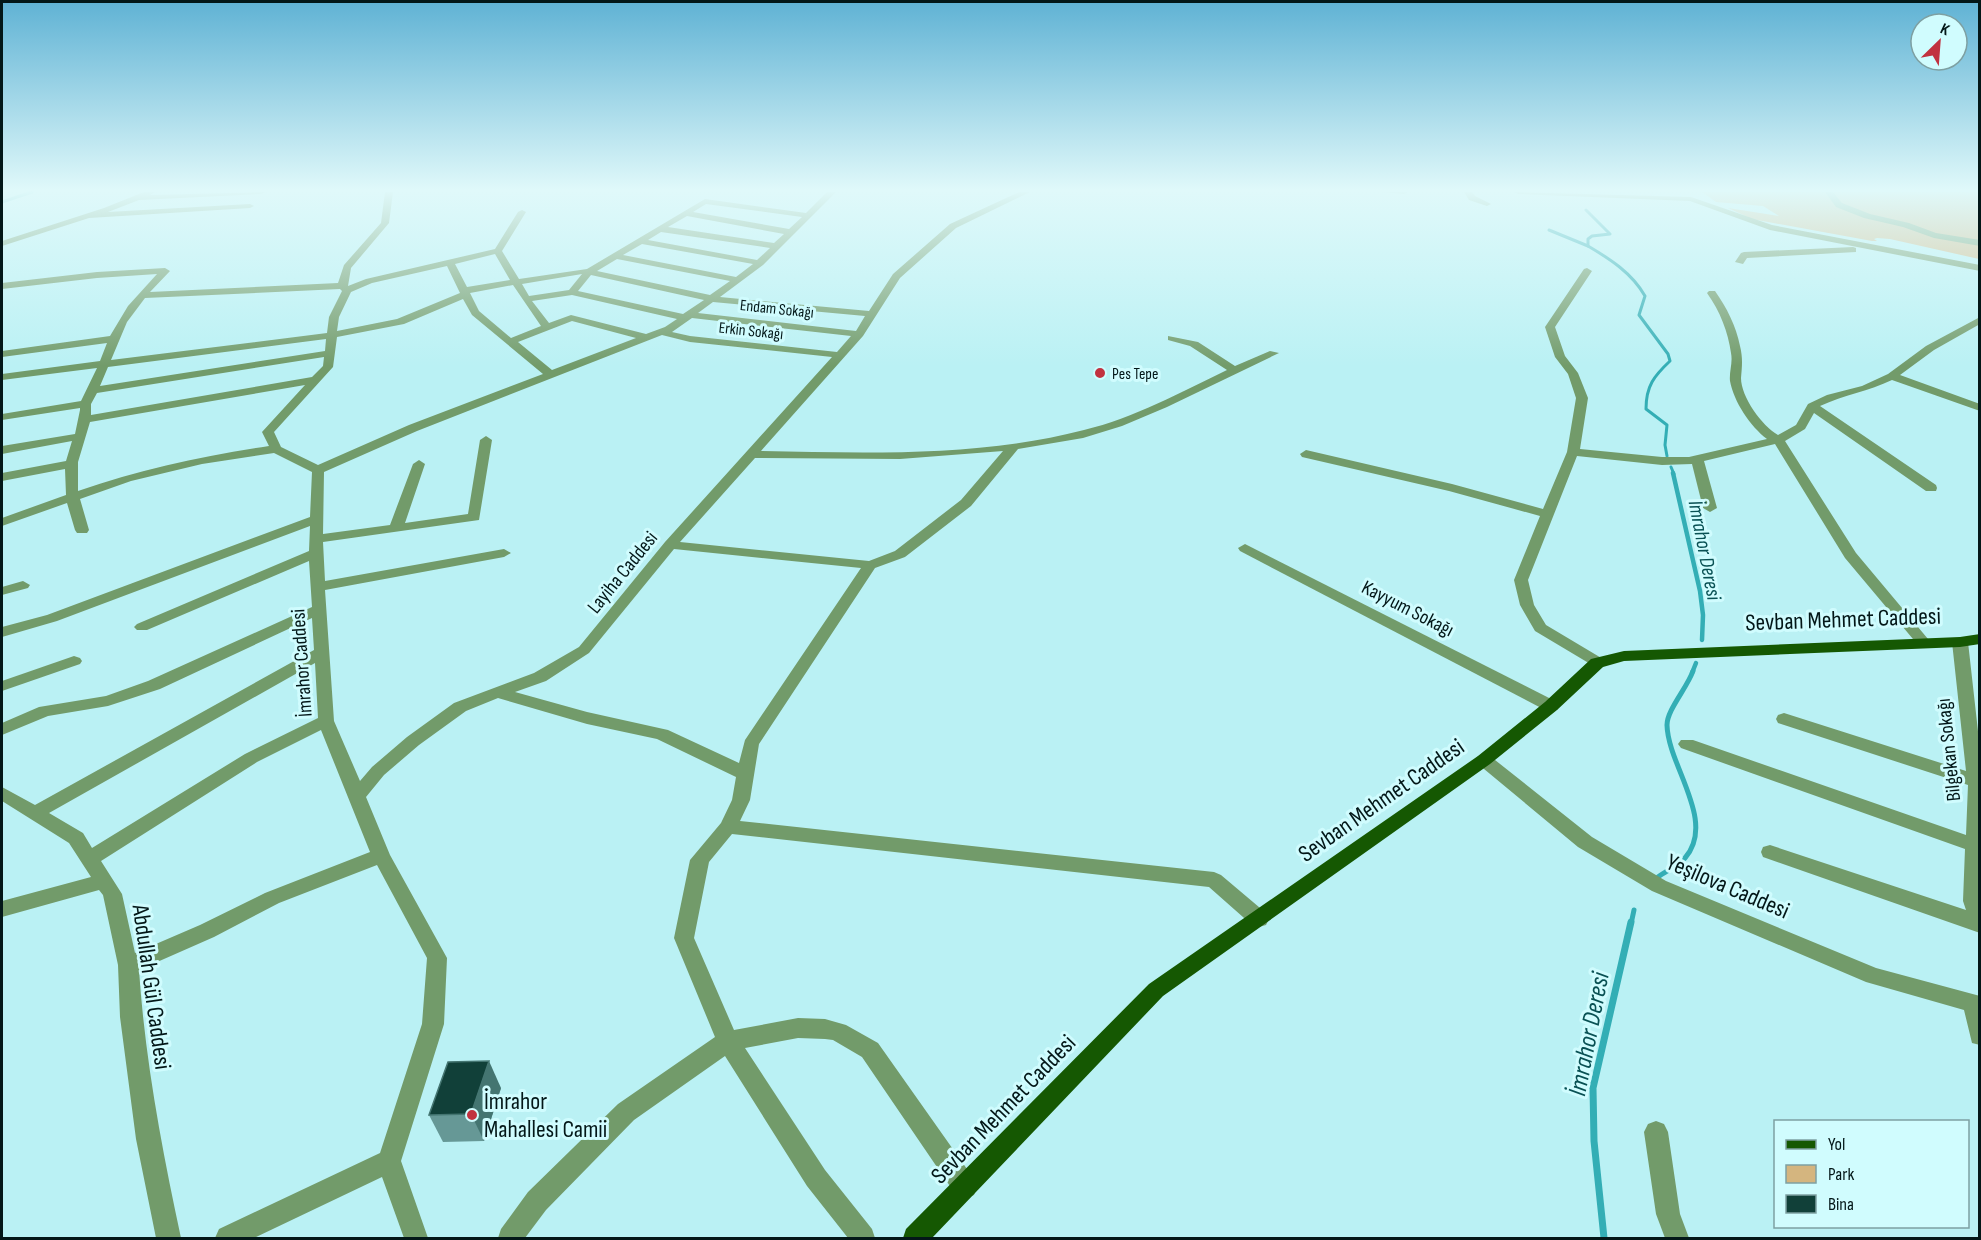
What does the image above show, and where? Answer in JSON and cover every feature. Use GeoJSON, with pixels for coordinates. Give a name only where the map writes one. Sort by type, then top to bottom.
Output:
{"type":"FeatureCollection","features":[{"type":"Feature","properties":{"kind":"main road","name":"Sevban Mehmet Caddesi"},"geometry":{"type":"LineString","coordinates":[[915,1239],[1156,990],[1484,760],[1551,706],[1597,663],[1624,656],[1653,654],[1960,642],[1980,639]]}},
{"type":"Feature","properties":{"kind":"street"},"geometry":{"type":"LineString","coordinates":[[276,449],[268,432],[328,367],[334,317],[344,288],[347,267],[362,250]]}},
{"type":"Feature","properties":{"kind":"street"},"geometry":{"type":"LineString","coordinates":[[526,299],[572,292],[589,272],[627,250]]}},
{"type":"Feature","properties":{"kind":"street"},"geometry":{"type":"LineString","coordinates":[[686,250],[760,263]]}},
{"type":"Feature","properties":{"kind":"street"},"geometry":{"type":"LineString","coordinates":[[2,522],[127,478],[202,460],[276,449],[318,470],[413,428],[661,332],[689,317],[760,263],[772,250]]}},
{"type":"Feature","properties":{"kind":"street","name":"Layiha Caddesi"},"geometry":{"type":"LineString","coordinates":[[357,796],[378,771],[413,741],[460,707],[540,677],[584,650],[670,545],[859,334],[896,276],[925,250]]}},
{"type":"Feature","properties":{"kind":"street"},"geometry":{"type":"LineString","coordinates":[[1740,262],[1744,255],[1850,250],[1915,260],[1936,260]]}},
{"type":"Feature","properties":{"kind":"street"},"geometry":{"type":"LineString","coordinates":[[1885,250],[1980,268]]}},
{"type":"Feature","properties":{"kind":"street"},"geometry":{"type":"LineString","coordinates":[[142,295],[344,288],[498,251],[526,299],[547,327]]}},
{"type":"Feature","properties":{"kind":"street"},"geometry":{"type":"LineString","coordinates":[[616,256],[738,280]]}},
{"type":"Feature","properties":{"kind":"street"},"geometry":{"type":"LineString","coordinates":[[450,263],[475,314],[512,341],[551,375]]}},
{"type":"Feature","properties":{"kind":"street"},"geometry":{"type":"LineString","coordinates":[[2,286],[97,275],[165,271],[131,307],[114,339],[94,390],[85,404],[86,419],[77,437],[72,464],[71,498],[82,530]]}},
{"type":"Feature","properties":{"kind":"street"},"geometry":{"type":"LineString","coordinates":[[1587,271],[1550,327],[1560,357],[1574,373],[1582,398],[1573,452],[1521,580],[1527,605],[1540,628],[1597,663]]}},
{"type":"Feature","properties":{"kind":"street"},"geometry":{"type":"LineString","coordinates":[[2,377],[104,362],[332,335],[400,322],[464,293],[518,282],[589,272],[713,299],[871,314]]}},
{"type":"Feature","properties":{"kind":"street","name":"Endam Sokağı"},"geometry":{"type":"LineString","coordinates":[[572,292],[689,317],[859,334]]}},
{"type":"Feature","properties":{"kind":"street"},"geometry":{"type":"LineString","coordinates":[[1712,294],[1727,322],[1738,364],[1737,382],[1746,405],[1762,431],[1778,440],[1850,555],[1923,642]]}},
{"type":"Feature","properties":{"kind":"street"},"geometry":{"type":"LineString","coordinates":[[512,341],[572,318],[647,338]]}},
{"type":"Feature","properties":{"kind":"street"},"geometry":{"type":"LineString","coordinates":[[1573,452],[1662,461],[1697,459],[1778,440],[1801,427],[1812,406],[1831,397],[1866,388],[1892,376],[1930,348],[1980,320]]}},
{"type":"Feature","properties":{"kind":"street","name":"Erkin Sokağı"},"geometry":{"type":"LineString","coordinates":[[661,332],[690,339],[839,355]]}},
{"type":"Feature","properties":{"kind":"street"},"geometry":{"type":"LineString","coordinates":[[1172,338],[1194,344],[1233,370]]}},
{"type":"Feature","properties":{"kind":"street"},"geometry":{"type":"LineString","coordinates":[[2,354],[114,339]]}},
{"type":"Feature","properties":{"kind":"street"},"geometry":{"type":"LineString","coordinates":[[94,390],[330,353]]}},
{"type":"Feature","properties":{"kind":"street"},"geometry":{"type":"LineString","coordinates":[[752,454],[920,455],[1013,447],[1093,432],[1139,416],[1233,370],[1274,353]]}},
{"type":"Feature","properties":{"kind":"street"},"geometry":{"type":"LineString","coordinates":[[1892,376],[1980,408]]}},
{"type":"Feature","properties":{"kind":"street"},"geometry":{"type":"LineString","coordinates":[[86,419],[316,380]]}},
{"type":"Feature","properties":{"kind":"street"},"geometry":{"type":"LineString","coordinates":[[2,417],[85,404]]}},
{"type":"Feature","properties":{"kind":"street"},"geometry":{"type":"LineString","coordinates":[[1812,406],[1930,488]]}},
{"type":"Feature","properties":{"kind":"street"},"geometry":{"type":"LineString","coordinates":[[2,450],[77,437]]}},
{"type":"Feature","properties":{"kind":"street"},"geometry":{"type":"LineString","coordinates":[[142,627],[317,546],[396,528],[474,517],[486,440]]}},
{"type":"Feature","properties":{"kind":"street"},"geometry":{"type":"LineString","coordinates":[[670,545],[870,565],[900,554],[966,503],[1013,447]]}},
{"type":"Feature","properties":{"kind":"street"},"geometry":{"type":"LineString","coordinates":[[1306,454],[1452,488],[1548,514]]}},
{"type":"Feature","properties":{"kind":"street"},"geometry":{"type":"LineString","coordinates":[[1697,459],[1710,508]]}},
{"type":"Feature","properties":{"kind":"street"},"geometry":{"type":"LineString","coordinates":[[2,477],[72,464]]}},
{"type":"Feature","properties":{"kind":"street"},"geometry":{"type":"LineString","coordinates":[[396,528],[419,464]]}},
{"type":"Feature","properties":{"kind":"street","name":"İmrahor Caddesi"},"geometry":{"type":"LineString","coordinates":[[318,470],[318,587],[326,721],[381,855],[437,958],[434,1024],[389,1161]]}},
{"type":"Feature","properties":{"kind":"street"},"geometry":{"type":"LineString","coordinates":[[2,632],[52,618],[317,519]]}},
{"type":"Feature","properties":{"kind":"street","name":"Kayyum Sokağı"},"geometry":{"type":"LineString","coordinates":[[1245,548],[1551,706]]}},
{"type":"Feature","properties":{"kind":"street"},"geometry":{"type":"LineString","coordinates":[[318,587],[504,554]]}},
{"type":"Feature","properties":{"kind":"street"},"geometry":{"type":"LineString","coordinates":[[863,1239],[816,1178],[728,1041],[684,938],[700,860],[728,827],[741,800],[752,744],[870,565]]}},
{"type":"Feature","properties":{"kind":"street"},"geometry":{"type":"LineString","coordinates":[[2,591],[23,585]]}},
{"type":"Feature","properties":{"kind":"street"},"geometry":{"type":"LineString","coordinates":[[2,729],[45,711],[108,701],[154,685],[320,609]]}},
{"type":"Feature","properties":{"kind":"street","name":"Bilgekan Sokağı"},"geometry":{"type":"LineString","coordinates":[[1960,642],[1971,750],[1978,782],[1973,901],[1979,924]]}},
{"type":"Feature","properties":{"kind":"street"},"geometry":{"type":"LineString","coordinates":[[35,813],[322,652]]}},
{"type":"Feature","properties":{"kind":"street"},"geometry":{"type":"LineString","coordinates":[[2,686],[74,661]]}},
{"type":"Feature","properties":{"kind":"street"},"geometry":{"type":"LineString","coordinates":[[498,693],[588,718],[662,734],[746,774]]}},
{"type":"Feature","properties":{"kind":"street"},"geometry":{"type":"LineString","coordinates":[[1784,719],[1978,782]]}},
{"type":"Feature","properties":{"kind":"street"},"geometry":{"type":"LineString","coordinates":[[89,859],[251,758],[326,721]]}},
{"type":"Feature","properties":{"kind":"street"},"geometry":{"type":"LineString","coordinates":[[1687,744],[1975,844]]}},
{"type":"Feature","properties":{"kind":"street","name":"Yeşilova Caddesi"},"geometry":{"type":"LineString","coordinates":[[1484,760],[1585,842],[1659,886],[1873,976],[1976,1004]]}},
{"type":"Feature","properties":{"kind":"street","name":"Abdullah Gül Caddesi"},"geometry":{"type":"LineString","coordinates":[[2,793],[76,838],[112,894],[128,965],[131,1017],[148,1139],[168,1239]]}},
{"type":"Feature","properties":{"kind":"street"},"geometry":{"type":"LineString","coordinates":[[728,827],[1214,880],[1260,919]]}},
{"type":"Feature","properties":{"kind":"street"},"geometry":{"type":"LineString","coordinates":[[1770,852],[1979,924]]}},
{"type":"Feature","properties":{"kind":"street"},"geometry":{"type":"LineString","coordinates":[[128,965],[207,931],[272,898],[381,855]]}},
{"type":"Feature","properties":{"kind":"street"},"geometry":{"type":"LineString","coordinates":[[2,909],[104,881]]}},
{"type":"Feature","properties":{"kind":"street"},"geometry":{"type":"LineString","coordinates":[[1976,1004],[1980,1036]]}},
{"type":"Feature","properties":{"kind":"street"},"geometry":{"type":"LineString","coordinates":[[510,1239],[537,1201],[626,1112],[728,1041],[812,1028],[838,1032],[860,1042],[870,1050],[965,1187]]}},
{"type":"Feature","properties":{"kind":"street"},"geometry":{"type":"LineString","coordinates":[[1656,1132],[1668,1214],[1677,1239]]}},
{"type":"Feature","properties":{"kind":"street"},"geometry":{"type":"LineString","coordinates":[[228,1239],[389,1161],[416,1239]]}},
{"type":"Feature","properties":{"kind":"green space"},"geometry":{"type":"Polygon","coordinates":[[[1938,250],[1979,250],[1979,259],[1938,250]]]}},
{"type":"Feature","properties":{"kind":"building"},"geometry":{"type":"Polygon","coordinates":[[[489,1061],[471,1114],[429,1115],[448,1062],[489,1061]]]}},
{"type":"Feature","properties":{"kind":"waterway","name":"İmrahor Deresi"},"geometry":{"type":"LineString","coordinates":[[1594,250],[1620,267],[1640,288],[1645,296],[1639,315],[1668,354],[1670,361],[1655,377],[1646,401],[1646,409],[1667,425],[1665,445],[1667,456]]}},
{"type":"Feature","properties":{"kind":"waterway","name":"İmrahor Deresi"},"geometry":{"type":"LineString","coordinates":[[1671,467],[1674,474]]}},
{"type":"Feature","properties":{"kind":"waterway","name":"İmrahor Deresi"},"geometry":{"type":"LineString","coordinates":[[1673,473],[1700,591],[1703,615],[1702,640]]}},
{"type":"Feature","properties":{"kind":"waterway","name":"İmrahor Deresi"},"geometry":{"type":"LineString","coordinates":[[1692,672],[1696,663]]}},
{"type":"Feature","properties":{"kind":"waterway","name":"İmrahor Deresi"},"geometry":{"type":"LineString","coordinates":[[1658,877],[1685,858],[1693,843],[1696,827],[1694,810],[1669,741],[1667,725],[1670,713],[1692,672]]}},
{"type":"Feature","properties":{"kind":"waterway","name":"İmrahor Deresi"},"geometry":{"type":"LineString","coordinates":[[1631,924],[1634,910]]}},
{"type":"Feature","properties":{"kind":"waterway","name":"İmrahor Deresi"},"geometry":{"type":"LineString","coordinates":[[1604,1238],[1594,1141],[1593,1088],[1631,922]]}},
{"type":"Feature","properties":{"kind":"place","name":"Pes Tepe"},"geometry":{"type":"Point","coordinates":[1100,373]}},
{"type":"Feature","properties":{"kind":"place","name":"İmrahor Mahallesi Camii"},"geometry":{"type":"Point","coordinates":[472,1115]}}]}
